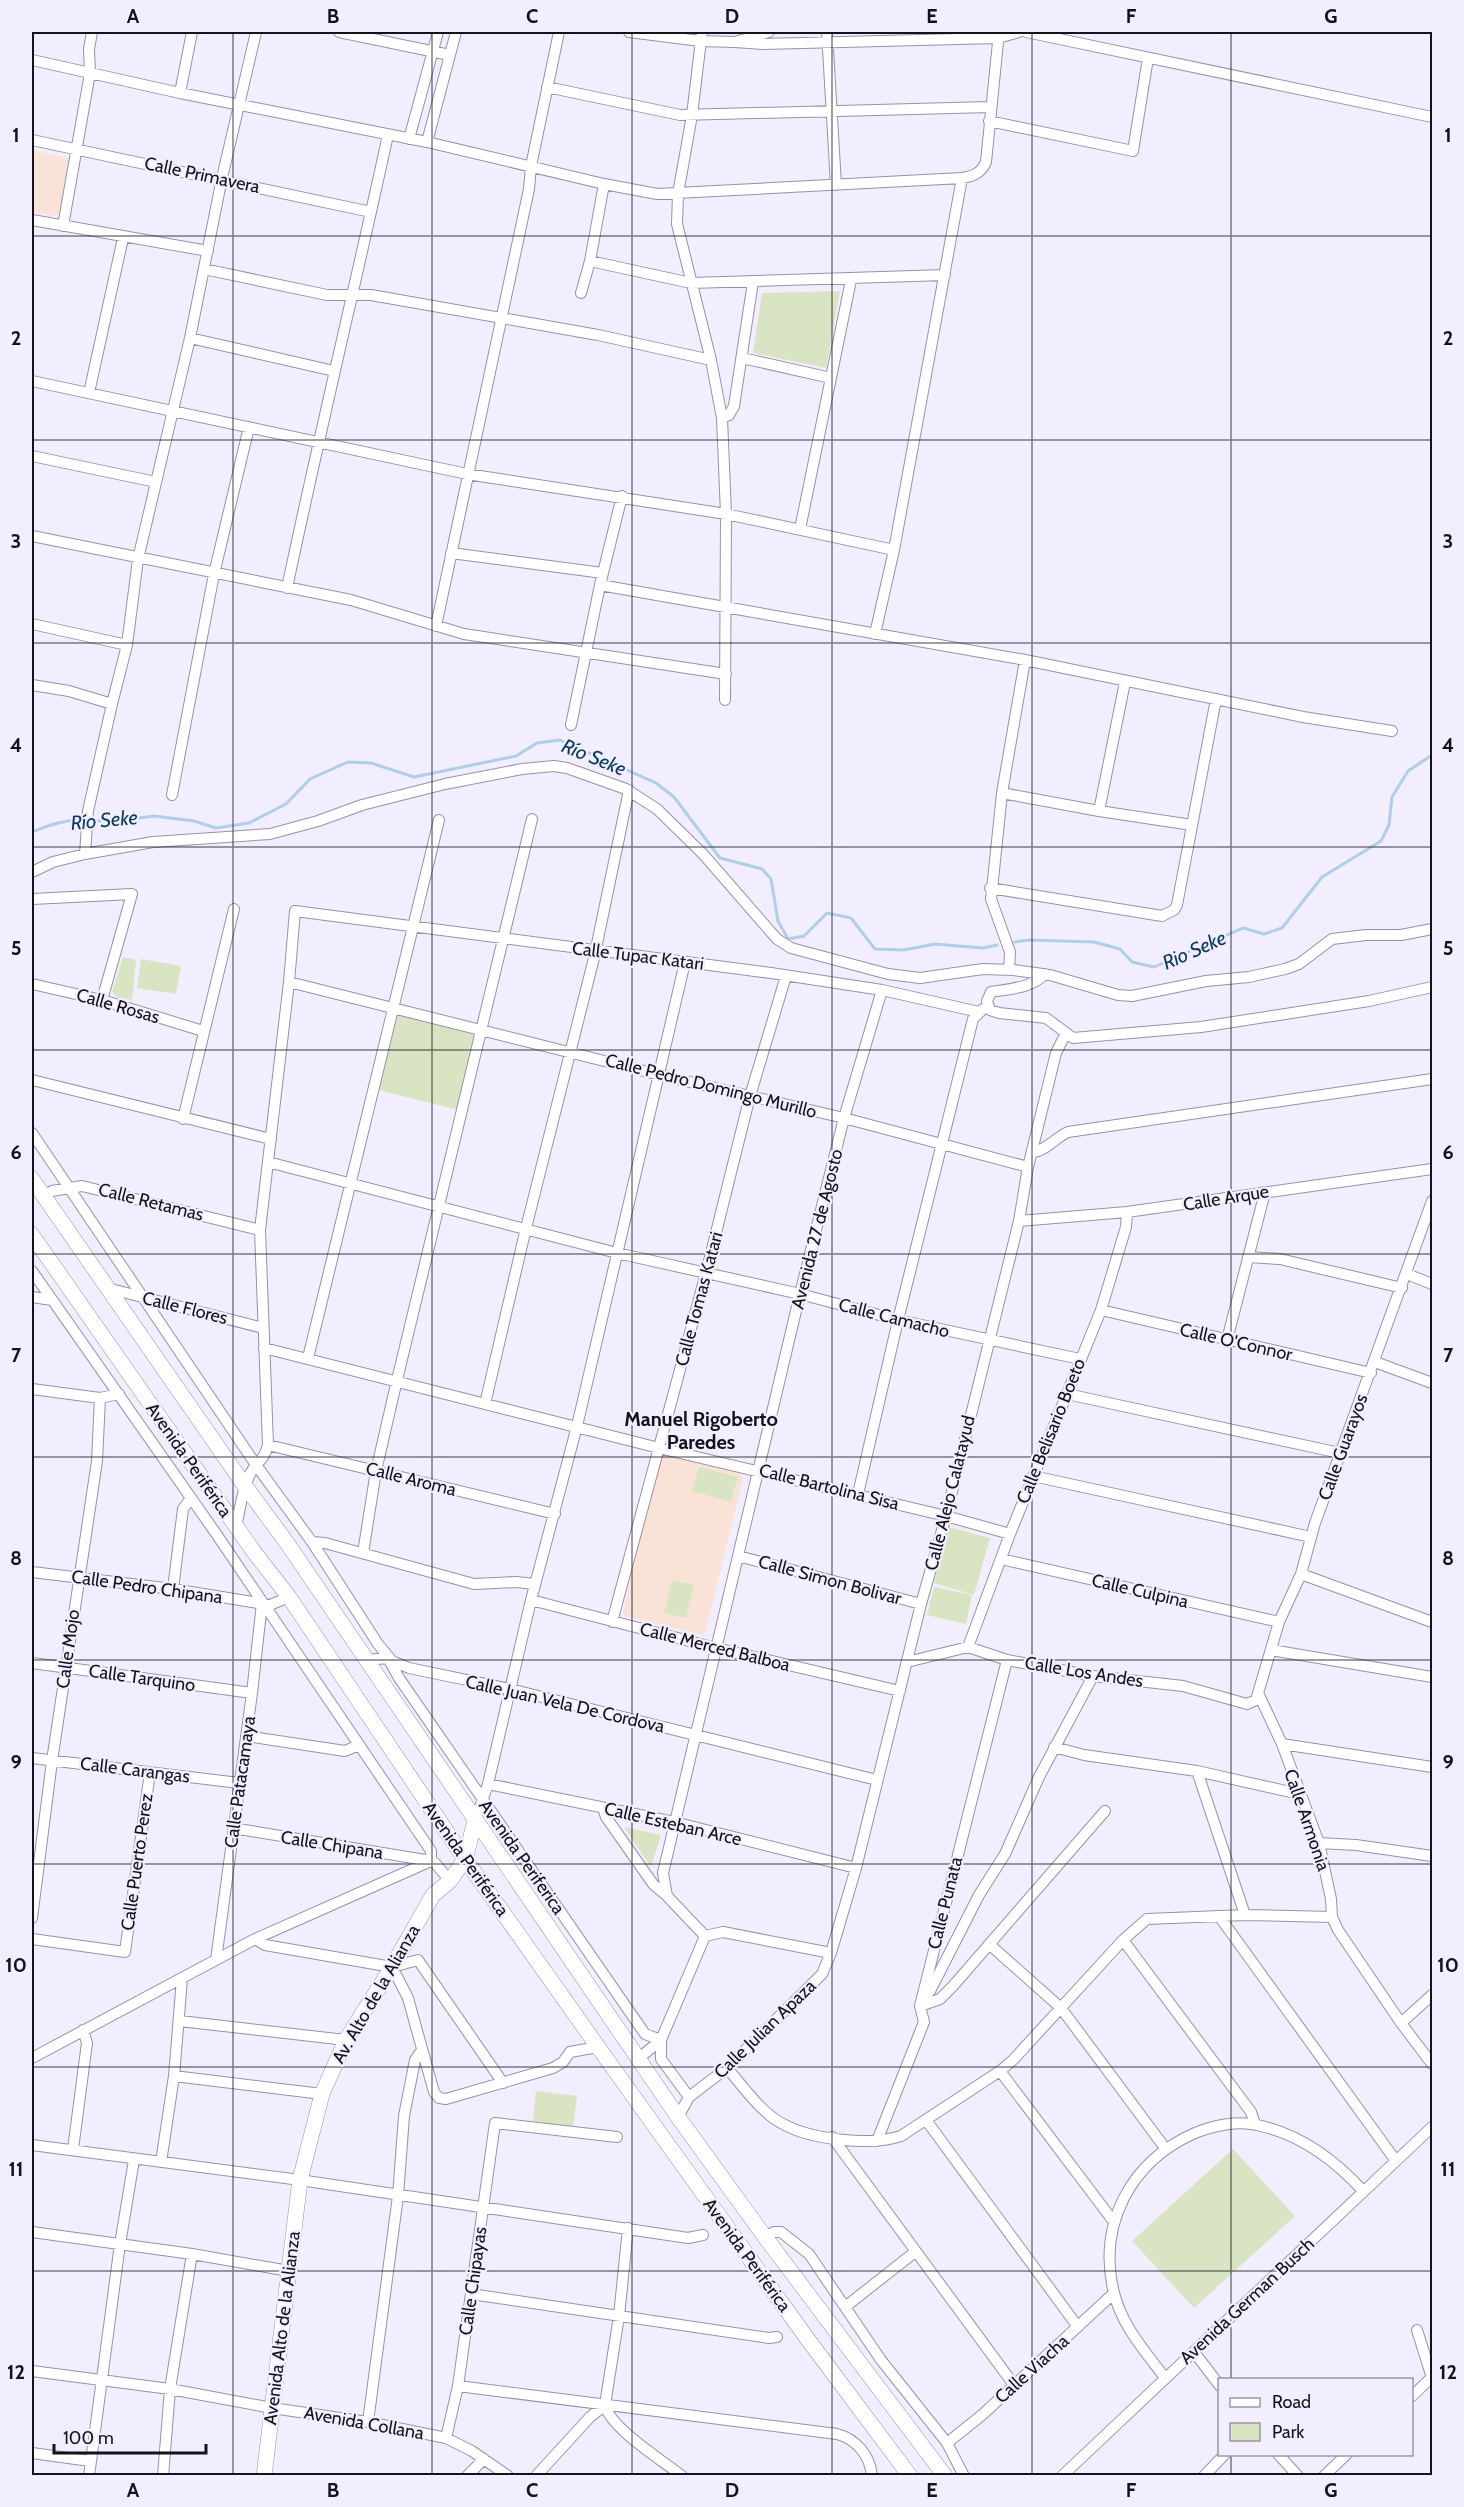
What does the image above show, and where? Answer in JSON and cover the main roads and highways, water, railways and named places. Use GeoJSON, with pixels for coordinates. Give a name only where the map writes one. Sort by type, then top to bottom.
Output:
{"type":"FeatureCollection","features":[{"type":"Feature","properties":{"kind":"waterway","name":"Río Seke"},"geometry":{"type":"LineString","coordinates":[[91,821],[154,816],[194,821],[216,828],[249,823],[286,804],[310,779],[348,762],[371,763],[414,777],[516,756],[537,743],[560,740],[656,783],[674,797],[720,858],[762,869],[771,879],[778,921],[788,939],[804,936],[827,913],[851,918],[875,949],[904,950],[935,944],[983,948],[997,945]]}},
{"type":"Feature","properties":{"kind":"waterway","name":"Rio Seke"},"geometry":{"type":"LineString","coordinates":[[1015,942],[1029,940],[1094,942],[1120,949],[1132,962],[1154,967],[1243,928],[1264,934],[1282,928],[1322,877],[1381,841],[1389,825],[1392,797],[1408,771],[1432,755]]}},
{"type":"Feature","properties":{"kind":"waterway","name":"Río Seke"},"geometry":{"type":"LineString","coordinates":[[32,832],[57,823],[84,820]]}},
{"type":"Feature","properties":{"kind":"district","name":"Manuel Rigoberto Paredes"},"geometry":{"type":"Point","coordinates":[701,1430]}}]}
